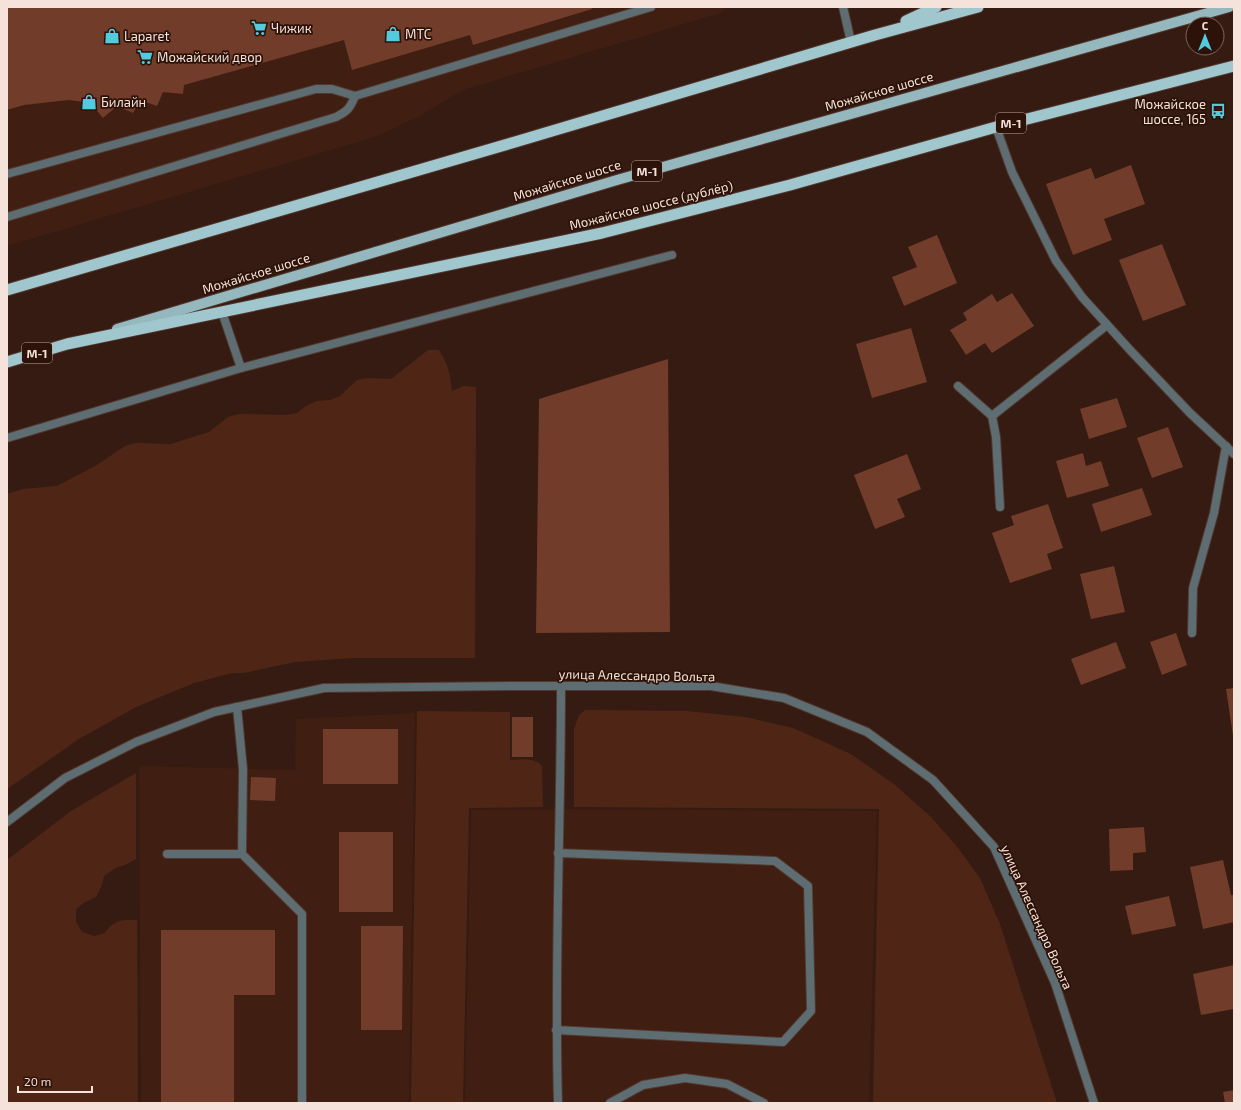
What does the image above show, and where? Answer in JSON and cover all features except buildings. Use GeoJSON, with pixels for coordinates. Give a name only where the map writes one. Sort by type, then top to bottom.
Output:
{"type":"FeatureCollection","features":[{"type":"Feature","properties":{"kind":"highway"},"geometry":{"type":"LineString","coordinates":[[875,35],[936,7]]}},
{"type":"Feature","properties":{"kind":"highway"},"geometry":{"type":"LineString","coordinates":[[7,290],[875,35],[978,7]]}},
{"type":"Feature","properties":{"kind":"highway","name":"Можайское шоссе (дублёр)"},"geometry":{"type":"LineString","coordinates":[[67,344],[602,233],[790,185],[996,127],[1234,66]]}},
{"type":"Feature","properties":{"kind":"highway","name":"Можайское шоссе"},"geometry":{"type":"LineString","coordinates":[[7,362],[67,344]]}},
{"type":"Feature","properties":{"kind":"main road","name":"Можайское шоссе"},"geometry":{"type":"LineString","coordinates":[[67,344],[609,182],[1229,7]]}},
{"type":"Feature","properties":{"kind":"street"},"geometry":{"type":"LineString","coordinates":[[7,174],[316,89],[332,89],[355,96],[651,7]]}},
{"type":"Feature","properties":{"kind":"street"},"geometry":{"type":"LineString","coordinates":[[843,7],[851,42]]}},
{"type":"Feature","properties":{"kind":"street"},"geometry":{"type":"LineString","coordinates":[[7,217],[336,117],[345,113],[350,108],[355,96]]}},
{"type":"Feature","properties":{"kind":"street"},"geometry":{"type":"LineString","coordinates":[[996,127],[1012,172],[1056,261],[1082,297],[1107,326],[1190,413],[1234,454]]}},
{"type":"Feature","properties":{"kind":"street"},"geometry":{"type":"LineString","coordinates":[[7,438],[241,368],[672,255]]}},
{"type":"Feature","properties":{"kind":"street"},"geometry":{"type":"LineString","coordinates":[[222,312],[241,368]]}},
{"type":"Feature","properties":{"kind":"street"},"geometry":{"type":"LineString","coordinates":[[992,416],[1107,326]]}},
{"type":"Feature","properties":{"kind":"street"},"geometry":{"type":"LineString","coordinates":[[958,386],[992,416],[996,437],[1000,507]]}},
{"type":"Feature","properties":{"kind":"street"},"geometry":{"type":"LineString","coordinates":[[1192,633],[1193,588],[1214,513],[1226,446]]}},
{"type":"Feature","properties":{"kind":"street"},"geometry":{"type":"LineString","coordinates":[[558,1103],[556,1030],[558,853],[561,809],[561,686]]}},
{"type":"Feature","properties":{"kind":"street","name":"улица Алессандро Вольта"},"geometry":{"type":"LineString","coordinates":[[7,822],[65,778],[136,742],[214,712],[324,688],[711,686],[784,698],[867,732],[933,780],[994,847],[1055,983],[1094,1103]]}},
{"type":"Feature","properties":{"kind":"street"},"geometry":{"type":"LineString","coordinates":[[236,707],[243,769],[242,854]]}},
{"type":"Feature","properties":{"kind":"street"},"geometry":{"type":"LineString","coordinates":[[556,1030],[783,1042],[811,1011],[808,886],[775,861],[558,853]]}},
{"type":"Feature","properties":{"kind":"street"},"geometry":{"type":"LineString","coordinates":[[167,854],[242,854],[302,914],[302,1103]]}},
{"type":"Feature","properties":{"kind":"street"},"geometry":{"type":"LineString","coordinates":[[610,1103],[643,1085],[685,1078],[727,1084],[764,1103]]}},
{"type":"Feature","properties":{"kind":"shaded area"},"geometry":{"type":"Polygon","coordinates":[[[7,7],[723,7],[724,12],[463,90],[418,117],[375,137],[7,246],[7,7]]]}},
{"type":"Feature","properties":{"kind":"shaded area"},"geometry":{"type":"Polygon","coordinates":[[[428,350],[439,350],[448,370],[452,391],[463,386],[476,387],[475,658],[352,658],[295,662],[244,673],[232,673],[194,683],[136,707],[79,739],[7,789],[7,494],[23,489],[57,486],[97,465],[125,446],[136,443],[171,444],[209,432],[228,417],[239,414],[286,415],[297,413],[306,406],[317,401],[330,400],[340,396],[357,380],[368,378],[391,379],[428,350]]]}},
{"type":"Feature","properties":{"kind":"shaded area"},"geometry":{"type":"Polygon","coordinates":[[[585,710],[687,711],[745,717],[793,728],[851,754],[895,785],[932,818],[958,848],[980,878],[1000,924],[1057,1103],[873,1103],[879,809],[574,807],[574,729],[579,715],[585,710]]]}},
{"type":"Feature","properties":{"kind":"shaded area"},"geometry":{"type":"Polygon","coordinates":[[[417,711],[510,712],[510,760],[532,760],[536,761],[542,766],[543,807],[469,808],[463,1103],[411,1103],[417,711]]]}},
{"type":"Feature","properties":{"kind":"shaded area"},"geometry":{"type":"Polygon","coordinates":[[[415,713],[409,1103],[141,1103],[139,766],[295,770],[296,719],[415,713]]]}},
{"type":"Feature","properties":{"kind":"shaded area"},"geometry":{"type":"Polygon","coordinates":[[[136,773],[136,859],[115,868],[104,876],[96,897],[85,902],[76,909],[76,922],[82,932],[94,936],[105,933],[112,925],[119,921],[137,920],[138,1103],[7,1103],[7,860],[71,811],[136,773]]]}},
{"type":"Feature","properties":{"kind":"shaded area"},"geometry":{"type":"Polygon","coordinates":[[[561,809],[877,811],[869,1103],[465,1103],[471,810],[561,809]]]}},
{"type":"Feature","properties":{"kind":"place","name":"Чижик"},"geometry":{"type":"Point","coordinates":[259,28]}},
{"type":"Feature","properties":{"kind":"place","name":"МТС"},"geometry":{"type":"Point","coordinates":[393,34]}},
{"type":"Feature","properties":{"kind":"place","name":"Laparet"},"geometry":{"type":"Point","coordinates":[112,36]}},
{"type":"Feature","properties":{"kind":"place","name":"Можайский двор"},"geometry":{"type":"Point","coordinates":[145,57]}},
{"type":"Feature","properties":{"kind":"place","name":"Билайн"},"geometry":{"type":"Point","coordinates":[89,102]}},
{"type":"Feature","properties":{"kind":"place","name":"Можайское шоссе, 165"},"geometry":{"type":"Point","coordinates":[1218,111]}}]}
